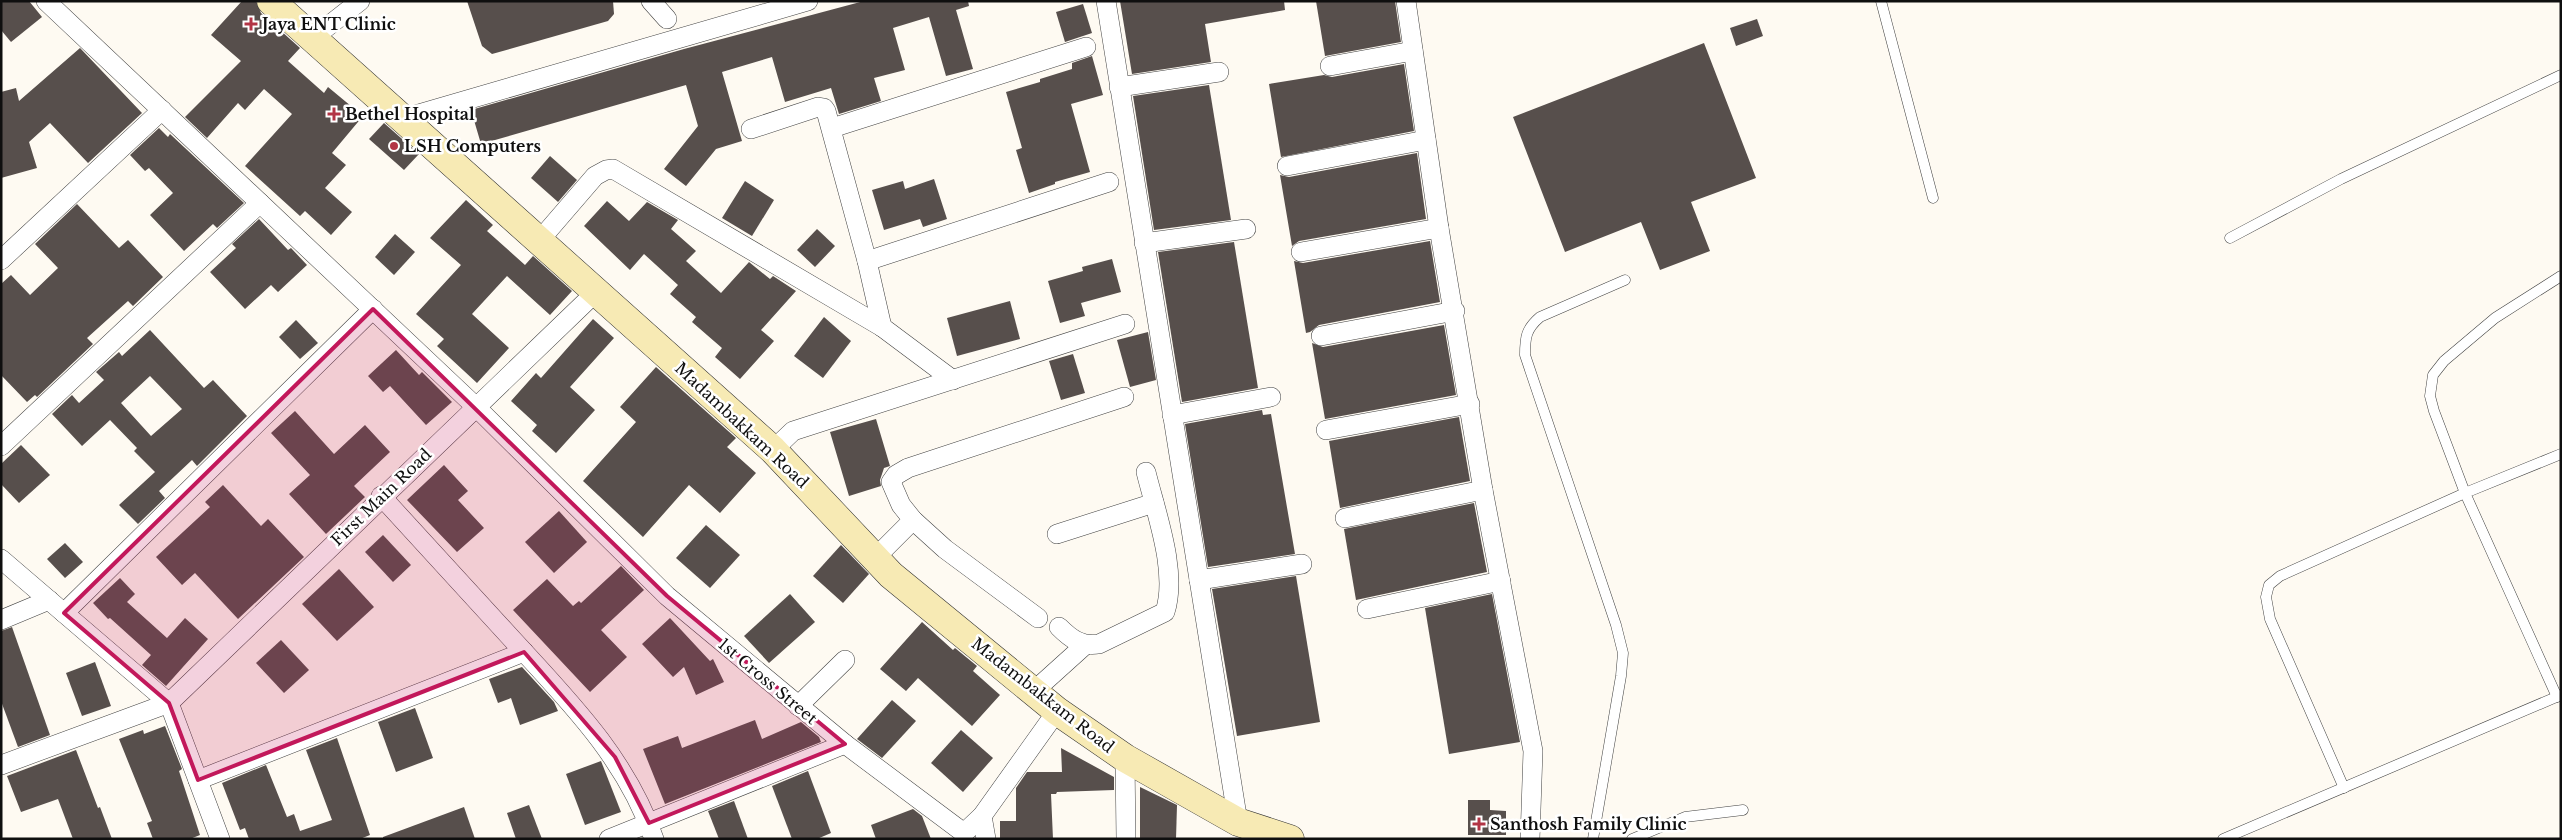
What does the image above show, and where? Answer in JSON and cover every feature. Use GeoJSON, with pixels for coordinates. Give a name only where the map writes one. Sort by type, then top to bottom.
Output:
{"type":"FeatureCollection","features":[{"type":"Feature","properties":{"kind":"street","name":"1st Cross Street"},"geometry":{"type":"LineString","coordinates":[[46,1],[475,406],[667,596],[845,744],[964,836],[982,816],[1058,710]]}},
{"type":"Feature","properties":{"kind":"street","name":"Madambakkam Road"},"geometry":{"type":"LineString","coordinates":[[271,1],[774,450],[891,574],[1058,710],[1125,758],[1238,822],[1290,839]]}},
{"type":"Feature","properties":{"kind":"street"},"geometry":{"type":"LineString","coordinates":[[313,38],[360,1]]}},
{"type":"Feature","properties":{"kind":"street"},"geometry":{"type":"LineString","coordinates":[[651,1],[666,19]]}},
{"type":"Feature","properties":{"kind":"street"},"geometry":{"type":"LineString","coordinates":[[402,119],[808,1]]}},
{"type":"Feature","properties":{"kind":"street"},"geometry":{"type":"LineString","coordinates":[[1106,1],[1238,822]]}},
{"type":"Feature","properties":{"kind":"street"},"geometry":{"type":"LineString","coordinates":[[1406,1],[1439,228],[1483,490],[1533,751],[1530,839]]}},
{"type":"Feature","properties":{"kind":"street"},"geometry":{"type":"LineString","coordinates":[[832,128],[1086,47]]}},
{"type":"Feature","properties":{"kind":"street"},"geometry":{"type":"LineString","coordinates":[[1330,66],[1413,51]]}},
{"type":"Feature","properties":{"kind":"street"},"geometry":{"type":"LineString","coordinates":[[1119,87],[1219,72]]}},
{"type":"Feature","properties":{"kind":"street"},"geometry":{"type":"LineString","coordinates":[[751,129],[818,107],[824,108],[826,111],[867,260],[882,327]]}},
{"type":"Feature","properties":{"kind":"street"},"geometry":{"type":"LineString","coordinates":[[1,260],[162,110]]}},
{"type":"Feature","properties":{"kind":"street"},"geometry":{"type":"LineString","coordinates":[[1287,166],[1426,140]]}},
{"type":"Feature","properties":{"kind":"street"},"geometry":{"type":"LineString","coordinates":[[539,241],[595,176],[606,170],[613,169],[882,327],[953,380]]}},
{"type":"Feature","properties":{"kind":"street"},"geometry":{"type":"LineString","coordinates":[[867,260],[1109,182]]}},
{"type":"Feature","properties":{"kind":"street"},"geometry":{"type":"LineString","coordinates":[[1,446],[260,203]]}},
{"type":"Feature","properties":{"kind":"street"},"geometry":{"type":"LineString","coordinates":[[1301,252],[1439,228]]}},
{"type":"Feature","properties":{"kind":"street"},"geometry":{"type":"LineString","coordinates":[[1144,243],[1246,229]]}},
{"type":"Feature","properties":{"kind":"street","name":"First Main Road"},"geometry":{"type":"LineString","coordinates":[[169,703],[381,496],[596,292]]}},
{"type":"Feature","properties":{"kind":"street"},"geometry":{"type":"LineString","coordinates":[[64,613],[373,310]]}},
{"type":"Feature","properties":{"kind":"street"},"geometry":{"type":"LineString","coordinates":[[1321,336],[1454,311]]}},
{"type":"Feature","properties":{"kind":"street"},"geometry":{"type":"LineString","coordinates":[[774,450],[794,432],[1125,324]]}},
{"type":"Feature","properties":{"kind":"street"},"geometry":{"type":"LineString","coordinates":[[1038,618],[946,549],[913,520],[901,505],[891,482],[896,475],[908,468],[1124,397]]}},
{"type":"Feature","properties":{"kind":"street"},"geometry":{"type":"LineString","coordinates":[[1172,415],[1271,397]]}},
{"type":"Feature","properties":{"kind":"street"},"geometry":{"type":"LineString","coordinates":[[1326,430],[1470,404]]}},
{"type":"Feature","properties":{"kind":"street"},"geometry":{"type":"LineString","coordinates":[[1059,627],[1070,638],[1085,645],[1100,644],[1165,612],[1169,588],[1166,554],[1146,472]]}},
{"type":"Feature","properties":{"kind":"street"},"geometry":{"type":"LineString","coordinates":[[1345,518],[1483,490]]}},
{"type":"Feature","properties":{"kind":"street"},"geometry":{"type":"LineString","coordinates":[[381,496],[579,711],[615,757],[652,831]]}},
{"type":"Feature","properties":{"kind":"street"},"geometry":{"type":"LineString","coordinates":[[1057,534],[1154,503]]}},
{"type":"Feature","properties":{"kind":"street"},"geometry":{"type":"LineString","coordinates":[[876,558],[913,520]]}},
{"type":"Feature","properties":{"kind":"street"},"geometry":{"type":"LineString","coordinates":[[1,558],[169,703],[220,839]]}},
{"type":"Feature","properties":{"kind":"street"},"geometry":{"type":"LineString","coordinates":[[1199,580],[1302,564]]}},
{"type":"Feature","properties":{"kind":"street"},"geometry":{"type":"LineString","coordinates":[[1367,609],[1501,581]]}},
{"type":"Feature","properties":{"kind":"street"},"geometry":{"type":"LineString","coordinates":[[1,620],[49,600]]}},
{"type":"Feature","properties":{"kind":"street"},"geometry":{"type":"LineString","coordinates":[[1034,691],[1085,645]]}},
{"type":"Feature","properties":{"kind":"street"},"geometry":{"type":"LineString","coordinates":[[198,780],[524,652]]}},
{"type":"Feature","properties":{"kind":"street"},"geometry":{"type":"LineString","coordinates":[[798,706],[844,660]]}},
{"type":"Feature","properties":{"kind":"street"},"geometry":{"type":"LineString","coordinates":[[1,765],[169,703]]}},
{"type":"Feature","properties":{"kind":"street"},"geometry":{"type":"LineString","coordinates":[[609,839],[652,831],[845,744]]}},
{"type":"Feature","properties":{"kind":"street"},"geometry":{"type":"LineString","coordinates":[[1125,758],[1126,839]]}},
{"type":"Feature","properties":{"kind":"street"},"geometry":{"type":"LineString","coordinates":[[982,816],[986,839]]}},
{"type":"Feature","properties":{"kind":"lane"},"geometry":{"type":"LineString","coordinates":[[1881,1],[1932,198]]}},
{"type":"Feature","properties":{"kind":"lane"},"geometry":{"type":"LineString","coordinates":[[2230,238],[2341,179],[2561,75]]}},
{"type":"Feature","properties":{"kind":"lane"},"geometry":{"type":"LineString","coordinates":[[2223,839],[2559,696],[2465,493],[2430,396],[2433,375],[2444,361],[2495,318],[2561,276]]}},
{"type":"Feature","properties":{"kind":"lane"},"geometry":{"type":"LineString","coordinates":[[1593,839],[1621,676],[1623,653],[1616,625],[1525,355],[1525,338],[1528,327],[1540,317],[1625,280]]}},
{"type":"Feature","properties":{"kind":"lane"},"geometry":{"type":"LineString","coordinates":[[2344,788],[2270,620],[2266,597],[2269,585],[2280,576],[2465,493],[2561,454]]}},
{"type":"Feature","properties":{"kind":"lane"},"geometry":{"type":"LineString","coordinates":[[1632,839],[1685,817],[1743,810]]}},
{"type":"Feature","properties":{"kind":"highlighted area"},"geometry":{"type":"Polygon","coordinates":[[[373,309],[667,596],[845,744],[649,823],[615,757],[524,652],[198,780],[169,703],[64,613],[373,309]]]}},
{"type":"Feature","properties":{"kind":"building"},"geometry":{"type":"Polygon","coordinates":[[[1,1],[29,1],[42,17],[11,42],[1,30],[1,1]]]}},
{"type":"Feature","properties":{"kind":"building"},"geometry":{"type":"Polygon","coordinates":[[[242,1],[256,1],[261,13],[300,48],[288,61],[324,93],[328,87],[363,116],[332,153],[346,165],[325,188],[352,212],[331,235],[305,211],[300,216],[245,166],[292,114],[264,89],[245,110],[238,103],[207,138],[185,117],[241,61],[211,35],[242,1]]]}},
{"type":"Feature","properties":{"kind":"building"},"geometry":{"type":"Polygon","coordinates":[[[467,1],[613,1],[614,14],[608,21],[492,54],[482,46],[467,1]]]}},
{"type":"Feature","properties":{"kind":"building"},"geometry":{"type":"Polygon","coordinates":[[[864,1],[968,1],[969,6],[956,10],[973,69],[946,76],[929,17],[893,28],[905,70],[874,78],[881,101],[839,114],[831,88],[785,102],[772,57],[722,72],[742,141],[716,149],[686,186],[664,169],[698,126],[686,85],[481,144],[471,110],[684,49],[864,1]]]}},
{"type":"Feature","properties":{"kind":"building"},"geometry":{"type":"Polygon","coordinates":[[[1120,1],[1284,1],[1285,10],[1205,24],[1211,62],[1132,74],[1120,1]]]}},
{"type":"Feature","properties":{"kind":"building"},"geometry":{"type":"Polygon","coordinates":[[[1316,1],[1395,1],[1401,42],[1325,56],[1316,1]]]}},
{"type":"Feature","properties":{"kind":"building"},"geometry":{"type":"Polygon","coordinates":[[[1083,4],[1092,33],[1065,42],[1056,12],[1083,4]]]}},
{"type":"Feature","properties":{"kind":"building"},"geometry":{"type":"Polygon","coordinates":[[[1757,19],[1763,36],[1736,46],[1730,28],[1757,19]]]}},
{"type":"Feature","properties":{"kind":"building"},"geometry":{"type":"Polygon","coordinates":[[[1704,43],[1756,178],[1691,202],[1710,251],[1660,270],[1641,222],[1565,252],[1513,117],[1704,43]]]}},
{"type":"Feature","properties":{"kind":"building"},"geometry":{"type":"Polygon","coordinates":[[[80,48],[142,113],[88,163],[50,123],[29,142],[37,168],[1,178],[1,92],[16,88],[19,101],[80,48]]]}},
{"type":"Feature","properties":{"kind":"building"},"geometry":{"type":"Polygon","coordinates":[[[1092,56],[1103,95],[1071,104],[1090,172],[1055,182],[1055,184],[1029,193],[1016,150],[1022,148],[1006,92],[1040,82],[1040,79],[1072,69],[1072,63],[1092,56]]]}},
{"type":"Feature","properties":{"kind":"building"},"geometry":{"type":"Polygon","coordinates":[[[1404,64],[1414,131],[1281,157],[1269,84],[1324,75],[1332,77],[1404,64]]]}},
{"type":"Feature","properties":{"kind":"building"},"geometry":{"type":"Polygon","coordinates":[[[1209,85],[1231,220],[1154,230],[1133,96],[1209,85]]]}},
{"type":"Feature","properties":{"kind":"building","name":"LSH Computers"},"geometry":{"type":"Polygon","coordinates":[[[384,123],[419,154],[404,170],[369,139],[384,123]]]}},
{"type":"Feature","properties":{"kind":"building"},"geometry":{"type":"Polygon","coordinates":[[[159,128],[168,137],[170,134],[244,203],[217,228],[213,224],[184,251],[150,215],[173,193],[149,168],[145,171],[130,155],[159,128]]]}},
{"type":"Feature","properties":{"kind":"building"},"geometry":{"type":"Polygon","coordinates":[[[1417,153],[1426,219],[1299,241],[1292,246],[1280,175],[1289,177],[1417,153]]]}},
{"type":"Feature","properties":{"kind":"building"},"geometry":{"type":"Polygon","coordinates":[[[550,156],[577,180],[558,202],[531,178],[550,156]]]}},
{"type":"Feature","properties":{"kind":"building"},"geometry":{"type":"Polygon","coordinates":[[[934,179],[947,219],[923,227],[920,219],[884,230],[872,190],[903,181],[905,189],[934,179]]]}},
{"type":"Feature","properties":{"kind":"building"},"geometry":{"type":"Polygon","coordinates":[[[745,181],[774,200],[752,236],[722,218],[745,181]]]}},
{"type":"Feature","properties":{"kind":"building"},"geometry":{"type":"Polygon","coordinates":[[[466,200],[493,225],[487,231],[525,265],[533,256],[572,291],[550,315],[507,276],[472,314],[509,348],[477,383],[437,346],[444,339],[416,314],[461,265],[430,238],[466,200]]]}},
{"type":"Feature","properties":{"kind":"building"},"geometry":{"type":"Polygon","coordinates":[[[607,201],[629,221],[647,202],[678,220],[671,229],[696,251],[686,261],[721,293],[749,262],[770,279],[773,276],[796,291],[761,330],[774,341],[740,379],[715,357],[722,348],[692,322],[696,317],[670,294],[678,285],[644,254],[630,270],[584,226],[607,201]]]}},
{"type":"Feature","properties":{"kind":"building"},"geometry":{"type":"Polygon","coordinates":[[[77,204],[119,248],[128,240],[163,277],[133,306],[128,301],[87,338],[93,344],[37,397],[35,395],[27,402],[1,375],[1,284],[11,275],[30,295],[58,268],[35,244],[77,204]]]}},
{"type":"Feature","properties":{"kind":"building"},"geometry":{"type":"Polygon","coordinates":[[[259,219],[288,250],[291,248],[307,265],[278,292],[271,285],[245,309],[210,272],[236,248],[232,244],[259,219]]]}},
{"type":"Feature","properties":{"kind":"building"},"geometry":{"type":"Polygon","coordinates":[[[817,229],[835,246],[815,267],[797,250],[817,229]]]}},
{"type":"Feature","properties":{"kind":"building"},"geometry":{"type":"Polygon","coordinates":[[[395,234],[415,252],[394,275],[375,257],[395,234]]]}},
{"type":"Feature","properties":{"kind":"building"},"geometry":{"type":"Polygon","coordinates":[[[1430,241],[1440,302],[1319,325],[1306,333],[1294,261],[1303,263],[1430,241]]]}},
{"type":"Feature","properties":{"kind":"building"},"geometry":{"type":"Polygon","coordinates":[[[1234,242],[1258,388],[1182,402],[1158,252],[1234,242]]]}},
{"type":"Feature","properties":{"kind":"building"},"geometry":{"type":"Polygon","coordinates":[[[1112,259],[1121,292],[1081,303],[1085,316],[1060,323],[1048,281],[1083,271],[1082,267],[1112,259]]]}},
{"type":"Feature","properties":{"kind":"building"},"geometry":{"type":"Polygon","coordinates":[[[1010,301],[1020,339],[957,356],[947,318],[1010,301]]]}},
{"type":"Feature","properties":{"kind":"building"},"geometry":{"type":"Polygon","coordinates":[[[824,317],[851,341],[823,378],[794,356],[824,317]]]}},
{"type":"Feature","properties":{"kind":"building"},"geometry":{"type":"Polygon","coordinates":[[[593,319],[614,338],[570,387],[595,410],[556,453],[532,431],[537,425],[511,401],[536,373],[541,378],[593,319]]]}},
{"type":"Feature","properties":{"kind":"building"},"geometry":{"type":"Polygon","coordinates":[[[296,320],[318,343],[300,359],[279,337],[296,320]]]}},
{"type":"Feature","properties":{"kind":"building"},"geometry":{"type":"Polygon","coordinates":[[[1444,325],[1456,395],[1325,419],[1312,343],[1323,347],[1444,325]]]}},
{"type":"Feature","properties":{"kind":"building"},"geometry":{"type":"Polygon","coordinates":[[[150,330],[204,388],[213,380],[247,416],[197,466],[192,460],[159,491],[165,498],[138,524],[119,505],[155,472],[134,451],[137,448],[110,420],[82,446],[52,414],[72,395],[79,403],[104,380],[96,372],[119,352],[122,356],[150,330]],[[150,376],[121,403],[151,436],[182,409],[150,376]]]}},
{"type":"Feature","properties":{"kind":"building"},"geometry":{"type":"Polygon","coordinates":[[[1148,332],[1156,380],[1130,387],[1117,340],[1148,332]]]}},
{"type":"Feature","properties":{"kind":"building"},"geometry":{"type":"Polygon","coordinates":[[[396,350],[419,375],[422,372],[452,402],[426,425],[390,386],[383,392],[368,376],[396,350]]]}},
{"type":"Feature","properties":{"kind":"building"},"geometry":{"type":"Polygon","coordinates":[[[1073,354],[1085,393],[1061,400],[1049,361],[1073,354]]]}},
{"type":"Feature","properties":{"kind":"building"},"geometry":{"type":"Polygon","coordinates":[[[656,367],[736,438],[727,447],[756,473],[720,513],[689,485],[643,537],[583,481],[636,422],[620,407],[656,367]]]}},
{"type":"Feature","properties":{"kind":"building"},"geometry":{"type":"Polygon","coordinates":[[[1262,410],[1263,415],[1271,414],[1295,554],[1208,567],[1185,424],[1262,410]]]}},
{"type":"Feature","properties":{"kind":"building"},"geometry":{"type":"Polygon","coordinates":[[[295,411],[334,454],[365,425],[390,452],[354,486],[365,497],[326,534],[289,494],[310,475],[271,433],[295,411]]]}},
{"type":"Feature","properties":{"kind":"building"},"geometry":{"type":"Polygon","coordinates":[[[1459,417],[1470,481],[1340,508],[1329,441],[1459,417]]]}},
{"type":"Feature","properties":{"kind":"building"},"geometry":{"type":"Polygon","coordinates":[[[876,419],[890,466],[884,468],[880,480],[881,486],[849,496],[830,432],[876,419]]]}},
{"type":"Feature","properties":{"kind":"building"},"geometry":{"type":"Polygon","coordinates":[[[21,445],[50,475],[19,503],[1,484],[1,464],[21,445]]]}},
{"type":"Feature","properties":{"kind":"building"},"geometry":{"type":"Polygon","coordinates":[[[444,465],[468,491],[458,500],[484,528],[457,552],[407,500],[444,465]]]}},
{"type":"Feature","properties":{"kind":"building"},"geometry":{"type":"Polygon","coordinates":[[[223,485],[261,526],[268,519],[304,557],[238,619],[195,573],[182,585],[156,557],[210,507],[205,502],[223,485]]]}},
{"type":"Feature","properties":{"kind":"building"},"geometry":{"type":"Polygon","coordinates":[[[1474,503],[1487,572],[1356,600],[1344,529],[1474,503]]]}},
{"type":"Feature","properties":{"kind":"building"},"geometry":{"type":"Polygon","coordinates":[[[559,511],[587,542],[554,573],[525,542],[559,511]]]}},
{"type":"Feature","properties":{"kind":"building"},"geometry":{"type":"Polygon","coordinates":[[[706,525],[740,555],[710,588],[676,558],[706,525]]]}},
{"type":"Feature","properties":{"kind":"building"},"geometry":{"type":"Polygon","coordinates":[[[383,535],[411,565],[393,582],[365,552],[383,535]]]}},
{"type":"Feature","properties":{"kind":"building"},"geometry":{"type":"Polygon","coordinates":[[[65,543],[83,562],[65,578],[47,559],[65,543]]]}},
{"type":"Feature","properties":{"kind":"building"},"geometry":{"type":"Polygon","coordinates":[[[841,545],[869,574],[843,603],[813,576],[841,545]]]}},
{"type":"Feature","properties":{"kind":"building"},"geometry":{"type":"Polygon","coordinates":[[[621,566],[644,590],[601,630],[627,657],[590,692],[513,610],[547,579],[573,606],[579,601],[581,603],[621,566]]]}},
{"type":"Feature","properties":{"kind":"building"},"geometry":{"type":"Polygon","coordinates":[[[339,569],[374,607],[337,641],[302,604],[339,569]]]}},
{"type":"Feature","properties":{"kind":"building"},"geometry":{"type":"Polygon","coordinates":[[[1296,576],[1320,722],[1237,736],[1212,589],[1296,576]]]}},
{"type":"Feature","properties":{"kind":"building"},"geometry":{"type":"Polygon","coordinates":[[[120,578],[135,594],[127,602],[167,638],[185,618],[208,639],[166,686],[142,665],[151,655],[110,618],[108,619],[93,603],[120,578]]]}},
{"type":"Feature","properties":{"kind":"building"},"geometry":{"type":"Polygon","coordinates":[[[790,594],[815,622],[769,663],[744,636],[790,594]]]}},
{"type":"Feature","properties":{"kind":"building"},"geometry":{"type":"Polygon","coordinates":[[[1492,594],[1520,742],[1449,754],[1425,608],[1492,594]]]}},
{"type":"Feature","properties":{"kind":"building"},"geometry":{"type":"Polygon","coordinates":[[[670,618],[710,661],[713,659],[724,682],[696,695],[684,667],[673,677],[642,644],[670,618]]]}},
{"type":"Feature","properties":{"kind":"building"},"geometry":{"type":"Polygon","coordinates":[[[922,622],[953,650],[955,648],[977,666],[973,671],[1000,695],[972,726],[918,678],[906,691],[880,669],[922,622]]]}},
{"type":"Feature","properties":{"kind":"building"},"geometry":{"type":"Polygon","coordinates":[[[12,627],[50,735],[18,747],[1,701],[1,631],[12,627]]]}},
{"type":"Feature","properties":{"kind":"building"},"geometry":{"type":"Polygon","coordinates":[[[281,640],[309,670],[284,693],[256,663],[281,640]]]}},
{"type":"Feature","properties":{"kind":"building"},"geometry":{"type":"Polygon","coordinates":[[[95,662],[111,706],[82,716],[66,673],[95,662]]]}},
{"type":"Feature","properties":{"kind":"building"},"geometry":{"type":"Polygon","coordinates":[[[522,667],[554,702],[558,711],[520,725],[511,698],[498,703],[489,679],[522,667]]]}},
{"type":"Feature","properties":{"kind":"building"},"geometry":{"type":"Polygon","coordinates":[[[892,700],[916,721],[882,758],[857,739],[892,700]]]}},
{"type":"Feature","properties":{"kind":"building"},"geometry":{"type":"Polygon","coordinates":[[[415,708],[433,758],[396,772],[378,722],[415,708]]]}},
{"type":"Feature","properties":{"kind":"building"},"geometry":{"type":"Polygon","coordinates":[[[755,720],[762,739],[801,722],[819,737],[821,742],[665,804],[643,749],[678,736],[682,748],[755,720]]]}},
{"type":"Feature","properties":{"kind":"building"},"geometry":{"type":"Polygon","coordinates":[[[165,726],[182,769],[179,771],[200,835],[190,839],[153,839],[147,823],[152,821],[119,739],[143,730],[144,734],[165,726]]]}},
{"type":"Feature","properties":{"kind":"building"},"geometry":{"type":"Polygon","coordinates":[[[961,730],[993,758],[963,792],[931,763],[961,730]]]}},
{"type":"Feature","properties":{"kind":"building"},"geometry":{"type":"Polygon","coordinates":[[[337,738],[370,835],[360,839],[249,839],[245,828],[240,830],[222,783],[266,765],[287,817],[294,814],[300,831],[332,820],[306,750],[337,738]]]}},
{"type":"Feature","properties":{"kind":"building"},"geometry":{"type":"Polygon","coordinates":[[[1061,748],[1114,777],[1114,790],[1057,792],[1056,794],[1051,794],[1053,839],[1000,839],[1000,821],[1016,821],[1016,788],[1027,772],[1062,772],[1061,748]]]}},
{"type":"Feature","properties":{"kind":"building"},"geometry":{"type":"Polygon","coordinates":[[[76,750],[112,839],[73,839],[58,799],[21,812],[7,776],[76,750]]]}},
{"type":"Feature","properties":{"kind":"building"},"geometry":{"type":"Polygon","coordinates":[[[601,761],[621,812],[585,825],[566,774],[601,761]]]}},
{"type":"Feature","properties":{"kind":"building"},"geometry":{"type":"Polygon","coordinates":[[[808,771],[831,833],[817,839],[792,839],[772,786],[808,771]]]}},
{"type":"Feature","properties":{"kind":"building"},"geometry":{"type":"Polygon","coordinates":[[[1140,787],[1177,805],[1176,839],[1140,839],[1140,787]]]}},
{"type":"Feature","properties":{"kind":"building"},"geometry":{"type":"Polygon","coordinates":[[[1468,800],[1490,800],[1490,810],[1506,811],[1506,835],[1468,835],[1468,800]]]}},
{"type":"Feature","properties":{"kind":"building"},"geometry":{"type":"Polygon","coordinates":[[[734,801],[748,839],[719,839],[708,811],[734,801]]]}},
{"type":"Feature","properties":{"kind":"building"},"geometry":{"type":"Polygon","coordinates":[[[529,805],[542,839],[516,839],[507,813],[529,805]]]}},
{"type":"Feature","properties":{"kind":"building"},"geometry":{"type":"Polygon","coordinates":[[[464,807],[475,839],[383,839],[383,837],[464,807]]]}},
{"type":"Feature","properties":{"kind":"building"},"geometry":{"type":"Polygon","coordinates":[[[913,809],[922,816],[931,839],[876,839],[871,825],[913,809]]]}},
{"type":"Feature","properties":{"kind":"place","name":"Jaya ENT Clinic"},"geometry":{"type":"Point","coordinates":[251,24]}},
{"type":"Feature","properties":{"kind":"place","name":"Bethel Hospital"},"geometry":{"type":"Point","coordinates":[334,114]}},
{"type":"Feature","properties":{"kind":"place","name":"LSH Computers"},"geometry":{"type":"Point","coordinates":[394,146]}},
{"type":"Feature","properties":{"kind":"place","name":"Santhosh Family Clinic"},"geometry":{"type":"Point","coordinates":[1479,824]}}]}
